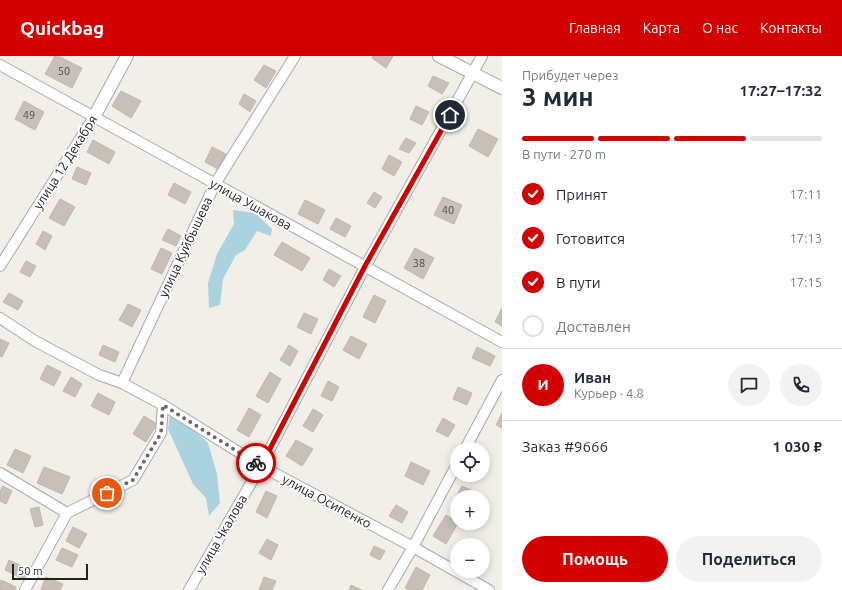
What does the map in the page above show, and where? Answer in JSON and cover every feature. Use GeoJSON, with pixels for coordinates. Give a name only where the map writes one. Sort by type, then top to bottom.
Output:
{"type":"FeatureCollection","features":[{"type":"Feature","properties":{"kind":"street","name":"улица 12 Декабря"},"geometry":{"type":"LineString","coordinates":[[0,266],[94,117],[127,56]]}},
{"type":"Feature","properties":{"kind":"street","name":"улица Куйбышева"},"geometry":{"type":"LineString","coordinates":[[122,383],[215,184],[295,56]]}},
{"type":"Feature","properties":{"kind":"street"},"geometry":{"type":"LineString","coordinates":[[439,56],[502,88]]}},
{"type":"Feature","properties":{"kind":"street","name":"улица Чкалова"},"geometry":{"type":"LineString","coordinates":[[189,590],[261,466],[365,266],[482,56]]}},
{"type":"Feature","properties":{"kind":"street","name":"улица Ушакова"},"geometry":{"type":"LineString","coordinates":[[0,65],[502,342]]}},
{"type":"Feature","properties":{"kind":"street","name":"улица Осипенко"},"geometry":{"type":"LineString","coordinates":[[0,318],[35,341],[98,375],[122,383],[163,405],[261,466],[413,547],[489,590]]}},
{"type":"Feature","properties":{"kind":"street"},"geometry":{"type":"LineString","coordinates":[[469,442],[502,380]]}},
{"type":"Feature","properties":{"kind":"street"},"geometry":{"type":"LineString","coordinates":[[25,590],[67,513],[133,480],[161,433],[163,405]]}},
{"type":"Feature","properties":{"kind":"street"},"geometry":{"type":"LineString","coordinates":[[0,473],[67,513]]}},
{"type":"Feature","properties":{"kind":"street"},"geometry":{"type":"LineString","coordinates":[[388,590],[450,477]]}},
{"type":"Feature","properties":{"kind":"water"},"geometry":{"type":"Polygon","coordinates":[[[233,210],[255,213],[272,229],[271,236],[257,231],[245,250],[236,255],[223,279],[220,305],[209,308],[208,283],[217,254],[234,224],[233,210]]]}},
{"type":"Feature","properties":{"kind":"water"},"geometry":{"type":"Polygon","coordinates":[[[170,415],[188,425],[208,443],[217,474],[220,503],[209,516],[206,498],[193,484],[168,429],[170,415]]]}},
{"type":"Feature","properties":{"kind":"building"},"geometry":{"type":"Polygon","coordinates":[[[55,56],[58,56],[82,68],[72,88],[45,74],[55,56]]]}},
{"type":"Feature","properties":{"kind":"building"},"geometry":{"type":"Polygon","coordinates":[[[373,56],[393,56],[386,68],[372,58],[373,56]]]}},
{"type":"Feature","properties":{"kind":"building"},"geometry":{"type":"Polygon","coordinates":[[[264,65],[276,71],[266,88],[254,80],[264,65]]]}},
{"type":"Feature","properties":{"kind":"building"},"geometry":{"type":"Polygon","coordinates":[[[433,76],[449,83],[442,94],[428,86],[433,76]]]}},
{"type":"Feature","properties":{"kind":"building"},"geometry":{"type":"Polygon","coordinates":[[[121,91],[141,101],[131,118],[112,106],[121,91]]]}},
{"type":"Feature","properties":{"kind":"building"},"geometry":{"type":"Polygon","coordinates":[[[244,94],[256,101],[250,112],[239,104],[244,94]]]}},
{"type":"Feature","properties":{"kind":"building"},"geometry":{"type":"Polygon","coordinates":[[[24,101],[44,112],[35,130],[15,119],[24,101]]]}},
{"type":"Feature","properties":{"kind":"building"},"geometry":{"type":"Polygon","coordinates":[[[416,106],[429,112],[422,125],[410,119],[416,106]]]}},
{"type":"Feature","properties":{"kind":"building"},"geometry":{"type":"Polygon","coordinates":[[[478,129],[498,139],[488,157],[469,146],[478,129]]]}},
{"type":"Feature","properties":{"kind":"building"},"geometry":{"type":"Polygon","coordinates":[[[406,138],[416,143],[409,153],[399,149],[406,138]]]}},
{"type":"Feature","properties":{"kind":"building"},"geometry":{"type":"Polygon","coordinates":[[[93,140],[115,152],[109,164],[87,152],[93,140]]]}},
{"type":"Feature","properties":{"kind":"building"},"geometry":{"type":"Polygon","coordinates":[[[212,147],[226,154],[218,169],[205,162],[212,147]]]}},
{"type":"Feature","properties":{"kind":"building"},"geometry":{"type":"Polygon","coordinates":[[[389,155],[402,162],[394,176],[382,169],[389,155]]]}},
{"type":"Feature","properties":{"kind":"building"},"geometry":{"type":"Polygon","coordinates":[[[77,167],[91,173],[86,185],[72,179],[77,167]]]}},
{"type":"Feature","properties":{"kind":"building"},"geometry":{"type":"Polygon","coordinates":[[[174,183],[191,192],[185,204],[168,195],[174,183]]]}},
{"type":"Feature","properties":{"kind":"building"},"geometry":{"type":"Polygon","coordinates":[[[374,192],[382,197],[375,208],[367,203],[374,192]]]}},
{"type":"Feature","properties":{"kind":"building"},"geometry":{"type":"Polygon","coordinates":[[[443,197],[462,205],[454,224],[434,215],[443,197]]]}},
{"type":"Feature","properties":{"kind":"building"},"geometry":{"type":"Polygon","coordinates":[[[60,199],[75,207],[64,226],[49,218],[60,199]]]}},
{"type":"Feature","properties":{"kind":"building"},"geometry":{"type":"Polygon","coordinates":[[[305,200],[325,210],[318,224],[298,214],[305,200]]]}},
{"type":"Feature","properties":{"kind":"building"},"geometry":{"type":"Polygon","coordinates":[[[336,218],[351,226],[345,237],[330,229],[336,218]]]}},
{"type":"Feature","properties":{"kind":"building"},"geometry":{"type":"Polygon","coordinates":[[[168,229],[181,236],[176,246],[162,240],[168,229]]]}},
{"type":"Feature","properties":{"kind":"building"},"geometry":{"type":"Polygon","coordinates":[[[43,231],[52,236],[45,250],[36,244],[43,231]]]}},
{"type":"Feature","properties":{"kind":"building"},"geometry":{"type":"Polygon","coordinates":[[[282,242],[310,258],[302,271],[274,255],[282,242]]]}},
{"type":"Feature","properties":{"kind":"building"},"geometry":{"type":"Polygon","coordinates":[[[161,248],[172,253],[162,274],[151,269],[161,248]]]}},
{"type":"Feature","properties":{"kind":"building"},"geometry":{"type":"Polygon","coordinates":[[[415,248],[434,258],[423,279],[404,268],[415,248]]]}},
{"type":"Feature","properties":{"kind":"building"},"geometry":{"type":"Polygon","coordinates":[[[26,261],[36,266],[30,277],[20,272],[26,261]]]}},
{"type":"Feature","properties":{"kind":"building"},"geometry":{"type":"Polygon","coordinates":[[[329,269],[341,276],[334,287],[323,280],[329,269]]]}},
{"type":"Feature","properties":{"kind":"building"},"geometry":{"type":"Polygon","coordinates":[[[9,293],[23,301],[18,310],[3,302],[9,293]]]}},
{"type":"Feature","properties":{"kind":"building"},"geometry":{"type":"Polygon","coordinates":[[[374,295],[386,301],[375,323],[363,317],[374,295]]]}},
{"type":"Feature","properties":{"kind":"building"},"geometry":{"type":"Polygon","coordinates":[[[128,304],[141,310],[132,327],[119,320],[128,304]]]}},
{"type":"Feature","properties":{"kind":"building"},"geometry":{"type":"Polygon","coordinates":[[[502,308],[502,326],[495,322],[502,308]]]}},
{"type":"Feature","properties":{"kind":"building"},"geometry":{"type":"Polygon","coordinates":[[[304,313],[318,319],[311,334],[297,327],[304,313]]]}},
{"type":"Feature","properties":{"kind":"building"},"geometry":{"type":"Polygon","coordinates":[[[351,336],[367,344],[359,359],[343,350],[351,336]]]}},
{"type":"Feature","properties":{"kind":"building"},"geometry":{"type":"Polygon","coordinates":[[[0,339],[9,343],[2,357],[0,356],[0,339]]]}},
{"type":"Feature","properties":{"kind":"building"},"geometry":{"type":"Polygon","coordinates":[[[103,345],[119,352],[115,362],[99,355],[103,345]]]}},
{"type":"Feature","properties":{"kind":"building"},"geometry":{"type":"Polygon","coordinates":[[[289,345],[298,351],[290,366],[280,360],[289,345]]]}},
{"type":"Feature","properties":{"kind":"building"},"geometry":{"type":"Polygon","coordinates":[[[477,347],[495,356],[490,366],[472,358],[477,347]]]}},
{"type":"Feature","properties":{"kind":"building"},"geometry":{"type":"Polygon","coordinates":[[[47,365],[61,372],[54,386],[40,379],[47,365]]]}},
{"type":"Feature","properties":{"kind":"building"},"geometry":{"type":"Polygon","coordinates":[[[270,372],[281,379],[268,403],[256,396],[270,372]]]}},
{"type":"Feature","properties":{"kind":"building"},"geometry":{"type":"Polygon","coordinates":[[[71,377],[82,384],[75,397],[63,391],[71,377]]]}},
{"type":"Feature","properties":{"kind":"building"},"geometry":{"type":"Polygon","coordinates":[[[328,381],[339,387],[332,401],[321,396],[328,381]]]}},
{"type":"Feature","properties":{"kind":"building"},"geometry":{"type":"Polygon","coordinates":[[[458,387],[472,393],[467,405],[453,399],[458,387]]]}},
{"type":"Feature","properties":{"kind":"building"},"geometry":{"type":"Polygon","coordinates":[[[98,393],[115,402],[109,415],[91,406],[98,393]]]}},
{"type":"Feature","properties":{"kind":"building"},"geometry":{"type":"Polygon","coordinates":[[[249,408],[261,415],[249,437],[237,430],[249,408]]]}},
{"type":"Feature","properties":{"kind":"building"},"geometry":{"type":"Polygon","coordinates":[[[313,409],[323,415],[313,432],[303,426],[313,409]]]}},
{"type":"Feature","properties":{"kind":"building"},"geometry":{"type":"Polygon","coordinates":[[[502,413],[502,428],[496,425],[502,413]]]}},
{"type":"Feature","properties":{"kind":"building"},"geometry":{"type":"Polygon","coordinates":[[[144,416],[157,424],[146,442],[133,434],[144,416]]]}},
{"type":"Feature","properties":{"kind":"building"},"geometry":{"type":"Polygon","coordinates":[[[443,418],[455,425],[448,437],[436,431],[443,418]]]}},
{"type":"Feature","properties":{"kind":"building"},"geometry":{"type":"Polygon","coordinates":[[[296,440],[313,449],[302,466],[286,456],[296,440]]]}},
{"type":"Feature","properties":{"kind":"building"},"geometry":{"type":"Polygon","coordinates":[[[15,449],[31,456],[23,473],[7,465],[15,449]]]}},
{"type":"Feature","properties":{"kind":"building"},"geometry":{"type":"Polygon","coordinates":[[[411,462],[430,471],[423,485],[405,476],[411,462]]]}},
{"type":"Feature","properties":{"kind":"building"},"geometry":{"type":"Polygon","coordinates":[[[44,467],[70,477],[62,494],[37,483],[44,467]]]}},
{"type":"Feature","properties":{"kind":"building"},"geometry":{"type":"Polygon","coordinates":[[[3,486],[12,491],[6,504],[0,501],[0,491],[3,486]]]}},
{"type":"Feature","properties":{"kind":"building"},"geometry":{"type":"Polygon","coordinates":[[[462,486],[471,490],[460,490],[462,486]]]}},
{"type":"Feature","properties":{"kind":"building"},"geometry":{"type":"Polygon","coordinates":[[[266,491],[277,496],[267,518],[256,512],[266,491]]]}},
{"type":"Feature","properties":{"kind":"building"},"geometry":{"type":"Polygon","coordinates":[[[396,505],[408,512],[402,523],[389,516],[396,505]]]}},
{"type":"Feature","properties":{"kind":"building"},"geometry":{"type":"Polygon","coordinates":[[[39,507],[43,525],[35,527],[30,509],[39,507]]]}},
{"type":"Feature","properties":{"kind":"building"},"geometry":{"type":"Polygon","coordinates":[[[446,515],[450,518],[450,530],[454,530],[446,544],[433,536],[446,515]]]}},
{"type":"Feature","properties":{"kind":"building"},"geometry":{"type":"Polygon","coordinates":[[[73,527],[87,534],[79,548],[66,541],[73,527]]]}},
{"type":"Feature","properties":{"kind":"building"},"geometry":{"type":"Polygon","coordinates":[[[267,539],[278,545],[271,560],[259,553],[267,539]]]}},
{"type":"Feature","properties":{"kind":"building"},"geometry":{"type":"Polygon","coordinates":[[[374,546],[385,551],[380,560],[370,555],[374,546]]]}},
{"type":"Feature","properties":{"kind":"building"},"geometry":{"type":"Polygon","coordinates":[[[62,548],[78,555],[72,567],[56,560],[62,548]]]}},
{"type":"Feature","properties":{"kind":"building"},"geometry":{"type":"Polygon","coordinates":[[[9,560],[28,569],[23,579],[5,570],[9,560]]]}},
{"type":"Feature","properties":{"kind":"building"},"geometry":{"type":"Polygon","coordinates":[[[416,567],[430,575],[422,590],[409,590],[405,588],[416,567]]]}},
{"type":"Feature","properties":{"kind":"building"},"geometry":{"type":"Polygon","coordinates":[[[46,577],[63,584],[60,590],[41,589],[46,577]]]}},
{"type":"Feature","properties":{"kind":"building"},"geometry":{"type":"Polygon","coordinates":[[[264,577],[276,581],[272,590],[259,590],[264,577]]]}},
{"type":"Feature","properties":{"kind":"building"},"geometry":{"type":"Polygon","coordinates":[[[1,580],[16,587],[15,590],[0,590],[1,580]]]}},
{"type":"Feature","properties":{"kind":"building"},"geometry":{"type":"Polygon","coordinates":[[[351,585],[362,590],[349,590],[351,585]]]}},
{"type":"Feature","properties":{"kind":"way so far"},"geometry":{"type":"LineString","coordinates":[[107,493],[133,480],[161,433],[163,405],[256,463]]}},
{"type":"Feature","properties":{"kind":"route"},"geometry":{"type":"LineString","coordinates":[[256,463],[261,466],[365,266],[450,115]]}}]}
